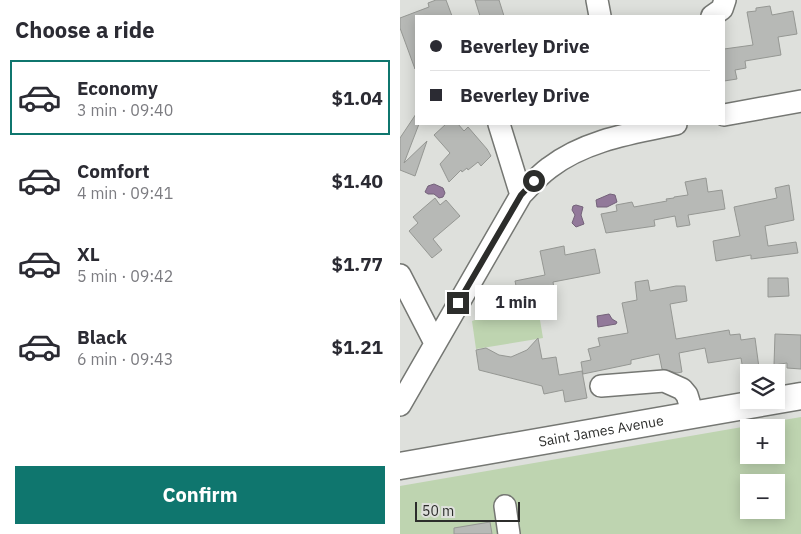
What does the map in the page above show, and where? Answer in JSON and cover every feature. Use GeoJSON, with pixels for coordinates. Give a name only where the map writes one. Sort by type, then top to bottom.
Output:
{"type":"FeatureCollection","features":[{"type":"Feature","properties":{"kind":"main road","name":"Saint James Avenue"},"geometry":{"type":"LineString","coordinates":[[400,466],[801,396]]}},
{"type":"Feature","properties":{"kind":"street"},"geometry":{"type":"LineString","coordinates":[[597,0],[600,15]]}},
{"type":"Feature","properties":{"kind":"street"},"geometry":{"type":"LineString","coordinates":[[713,15],[722,9],[725,0]]}},
{"type":"Feature","properties":{"kind":"street"},"geometry":{"type":"LineString","coordinates":[[725,115],[801,101]]}},
{"type":"Feature","properties":{"kind":"street"},"geometry":{"type":"LineString","coordinates":[[499,125],[521,195]]}},
{"type":"Feature","properties":{"kind":"street"},"geometry":{"type":"LineString","coordinates":[[400,405],[521,195],[550,167],[620,130],[667,125]]}},
{"type":"Feature","properties":{"kind":"street"},"geometry":{"type":"LineString","coordinates":[[400,276],[435,343]]}},
{"type":"Feature","properties":{"kind":"street"},"geometry":{"type":"LineString","coordinates":[[601,386],[664,381],[682,389],[687,396],[693,415]]}},
{"type":"Feature","properties":{"kind":"street"},"geometry":{"type":"LineString","coordinates":[[505,506],[509,534]]}},
{"type":"Feature","properties":{"kind":"green space"},"geometry":{"type":"Polygon","coordinates":[[[537,302],[543,338],[476,349],[472,321],[475,320],[477,315],[526,306],[527,304],[537,302]]]}},
{"type":"Feature","properties":{"kind":"green space"},"geometry":{"type":"Polygon","coordinates":[[[801,417],[801,534],[400,534],[400,486],[740,427],[740,464],[785,464],[785,420],[801,417]]]}},
{"type":"Feature","properties":{"kind":"shaded area"},"geometry":{"type":"Polygon","coordinates":[[[434,184],[443,188],[445,193],[443,197],[439,198],[434,194],[425,192],[428,186],[434,184]]]}},
{"type":"Feature","properties":{"kind":"shaded area"},"geometry":{"type":"Polygon","coordinates":[[[610,194],[615,195],[617,202],[607,207],[597,207],[596,200],[610,194]]]}},
{"type":"Feature","properties":{"kind":"shaded area"},"geometry":{"type":"Polygon","coordinates":[[[573,206],[583,207],[581,215],[584,224],[576,227],[572,223],[575,215],[572,210],[573,206]]]}},
{"type":"Feature","properties":{"kind":"shaded area"},"geometry":{"type":"Polygon","coordinates":[[[609,314],[617,322],[616,324],[598,327],[597,316],[609,314]]]}},
{"type":"Feature","properties":{"kind":"building"},"geometry":{"type":"Polygon","coordinates":[[[436,0],[446,0],[452,15],[415,15],[415,69],[400,28],[400,18],[429,7],[428,3],[436,0]]]}},
{"type":"Feature","properties":{"kind":"building"},"geometry":{"type":"Polygon","coordinates":[[[475,0],[499,0],[504,15],[480,15],[475,0]]]}},
{"type":"Feature","properties":{"kind":"building"},"geometry":{"type":"Polygon","coordinates":[[[770,6],[772,15],[793,11],[797,34],[778,37],[781,55],[745,61],[746,68],[735,70],[737,79],[725,81],[725,49],[753,45],[747,12],[756,11],[756,8],[770,6]]]}},
{"type":"Feature","properties":{"kind":"building"},"geometry":{"type":"Polygon","coordinates":[[[415,116],[415,125],[419,125],[404,163],[427,141],[415,176],[400,170],[400,138],[415,116]]]}},
{"type":"Feature","properties":{"kind":"building"},"geometry":{"type":"Polygon","coordinates":[[[445,125],[459,125],[464,131],[468,127],[491,156],[481,166],[478,162],[468,170],[467,168],[462,172],[461,170],[449,182],[440,164],[450,153],[434,135],[445,125]]]}},
{"type":"Feature","properties":{"kind":"building"},"geometry":{"type":"Polygon","coordinates":[[[706,178],[708,192],[722,190],[725,209],[688,215],[690,225],[677,227],[675,216],[654,220],[655,226],[606,233],[601,214],[617,211],[616,205],[632,202],[634,207],[688,195],[685,182],[706,178]]]}},
{"type":"Feature","properties":{"kind":"building"},"geometry":{"type":"Polygon","coordinates":[[[789,185],[794,220],[765,226],[768,246],[796,242],[798,253],[751,259],[751,255],[716,261],[713,241],[740,236],[734,207],[777,198],[775,188],[789,185]]]}},
{"type":"Feature","properties":{"kind":"building"},"geometry":{"type":"Polygon","coordinates":[[[435,198],[440,205],[446,200],[460,216],[433,239],[442,250],[432,258],[409,231],[418,223],[413,217],[435,198]]]}},
{"type":"Feature","properties":{"kind":"building"},"geometry":{"type":"Polygon","coordinates":[[[564,246],[565,255],[595,249],[600,273],[553,282],[554,288],[518,295],[515,281],[545,275],[540,251],[564,246]]]}},
{"type":"Feature","properties":{"kind":"building"},"geometry":{"type":"Polygon","coordinates":[[[768,278],[788,278],[789,296],[768,297],[768,278]]]}},
{"type":"Feature","properties":{"kind":"building"},"geometry":{"type":"Polygon","coordinates":[[[648,280],[650,291],[685,286],[687,301],[670,304],[676,339],[729,330],[730,335],[740,334],[741,340],[755,338],[758,364],[742,364],[741,358],[708,363],[705,348],[679,353],[682,372],[677,373],[662,369],[659,354],[631,360],[631,364],[583,374],[581,362],[591,360],[588,349],[600,346],[598,338],[628,333],[622,303],[637,300],[635,282],[648,280]]]}},
{"type":"Feature","properties":{"kind":"building"},"geometry":{"type":"Polygon","coordinates":[[[775,334],[801,335],[801,369],[787,368],[787,363],[774,364],[775,334]]]}},
{"type":"Feature","properties":{"kind":"building"},"geometry":{"type":"Polygon","coordinates":[[[538,338],[542,359],[556,357],[559,375],[582,371],[587,398],[565,402],[563,390],[544,394],[542,386],[479,370],[476,350],[486,348],[499,355],[511,357],[527,350],[538,338]]]}},
{"type":"Feature","properties":{"kind":"building"},"geometry":{"type":"Polygon","coordinates":[[[490,522],[492,534],[454,534],[454,528],[490,522]]]}},
{"type":"Feature","properties":{"kind":"route"},"geometry":{"type":"LineString","coordinates":[[458,303],[521,195],[534,181]]}}]}
